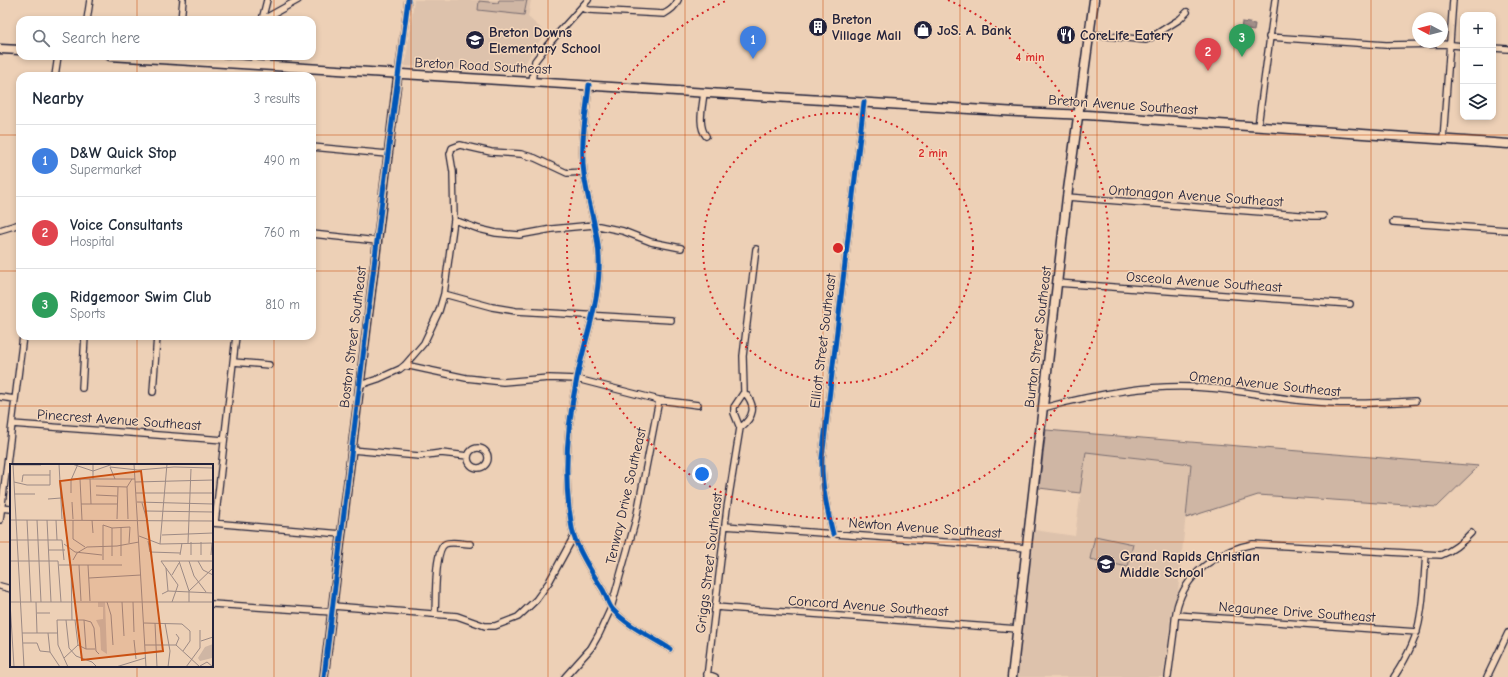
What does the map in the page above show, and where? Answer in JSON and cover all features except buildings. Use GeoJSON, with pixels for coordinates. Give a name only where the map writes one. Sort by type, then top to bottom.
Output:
{"type":"FeatureCollection","features":[{"type":"Feature","properties":{"kind":"main road","name":"Burton Street Southeast"},"geometry":{"type":"LineString","coordinates":[[1012,677],[1057,283],[1094,0]]}},
{"type":"Feature","properties":{"kind":"main road"},"geometry":{"type":"LineString","coordinates":[[0,49],[16,50]]}},
{"type":"Feature","properties":{"kind":"main road","name":"Breton Road Southeast"},"geometry":{"type":"LineString","coordinates":[[199,60],[253,65],[735,94]]}},
{"type":"Feature","properties":{"kind":"main road","name":"Breton Avenue Southeast"},"geometry":{"type":"LineString","coordinates":[[735,94],[1078,114],[1508,144]]}},
{"type":"Feature","properties":{"kind":"street"},"geometry":{"type":"LineString","coordinates":[[88,16],[90,0]]}},
{"type":"Feature","properties":{"kind":"street"},"geometry":{"type":"LineString","coordinates":[[181,16],[183,0]]}},
{"type":"Feature","properties":{"kind":"street"},"geometry":{"type":"LineString","coordinates":[[263,16],[267,0]]}},
{"type":"Feature","properties":{"kind":"street"},"geometry":{"type":"LineString","coordinates":[[269,16],[298,0]]}},
{"type":"Feature","properties":{"kind":"street","name":"Boston Street Southeast"},"geometry":{"type":"LineString","coordinates":[[324,677],[408,0]]}},
{"type":"Feature","properties":{"kind":"street"},"geometry":{"type":"LineString","coordinates":[[532,81],[535,61],[588,0]]}},
{"type":"Feature","properties":{"kind":"street"},"geometry":{"type":"LineString","coordinates":[[582,8],[633,13],[664,14],[676,6],[678,0]]}},
{"type":"Feature","properties":{"kind":"street"},"geometry":{"type":"LineString","coordinates":[[1258,126],[1275,0]]}},
{"type":"Feature","properties":{"kind":"street"},"geometry":{"type":"LineString","coordinates":[[1443,140],[1453,0]]}},
{"type":"Feature","properties":{"kind":"street"},"geometry":{"type":"LineString","coordinates":[[1089,34],[1148,40],[1180,19],[1187,12]]}},
{"type":"Feature","properties":{"kind":"street"},"geometry":{"type":"LineString","coordinates":[[1270,37],[1386,45],[1460,46]]}},
{"type":"Feature","properties":{"kind":"street"},"geometry":{"type":"LineString","coordinates":[[1496,48],[1508,49]]}},
{"type":"Feature","properties":{"kind":"street"},"geometry":{"type":"LineString","coordinates":[[56,72],[58,60]]}},
{"type":"Feature","properties":{"kind":"street"},"geometry":{"type":"LineString","coordinates":[[253,65],[254,60]]}},
{"type":"Feature","properties":{"kind":"street"},"geometry":{"type":"LineString","coordinates":[[589,85],[583,138],[584,172],[600,262],[598,290],[593,315],[576,379],[566,471],[568,500],[574,536],[590,570],[605,593],[611,608],[619,616],[670,649]]}},
{"type":"Feature","properties":{"kind":"street"},"geometry":{"type":"LineString","coordinates":[[704,92],[702,124],[703,131],[706,136]]}},
{"type":"Feature","properties":{"kind":"street","name":"Elliott Street Southeast"},"geometry":{"type":"LineString","coordinates":[[833,534],[824,488],[822,458],[864,102]]}},
{"type":"Feature","properties":{"kind":"street"},"geometry":{"type":"LineString","coordinates":[[360,385],[378,379],[400,369],[405,365],[426,338],[439,311],[444,294],[454,220],[453,172],[450,154],[452,148],[460,145],[491,152],[521,154],[535,158],[567,172],[584,172]]}},
{"type":"Feature","properties":{"kind":"street"},"geometry":{"type":"LineString","coordinates":[[316,147],[388,154]]}},
{"type":"Feature","properties":{"kind":"street","name":"Ontonagon Avenue Southeast"},"geometry":{"type":"LineString","coordinates":[[1068,197],[1077,199],[1323,216]]}},
{"type":"Feature","properties":{"kind":"street"},"geometry":{"type":"LineString","coordinates":[[454,220],[496,234],[519,235],[552,228],[594,225],[622,231],[651,242],[681,248]]}},
{"type":"Feature","properties":{"kind":"street"},"geometry":{"type":"LineString","coordinates":[[1393,222],[1508,230]]}},
{"type":"Feature","properties":{"kind":"street"},"geometry":{"type":"LineString","coordinates":[[0,230],[16,225]]}},
{"type":"Feature","properties":{"kind":"street"},"geometry":{"type":"LineString","coordinates":[[316,234],[377,241]]}},
{"type":"Feature","properties":{"kind":"street","name":"Griggs Street Southeast"},"geometry":{"type":"LineString","coordinates":[[740,428],[749,420],[752,413],[752,404],[744,392],[743,361],[756,249]]}},
{"type":"Feature","properties":{"kind":"street","name":"Osceola Avenue Southeast"},"geometry":{"type":"LineString","coordinates":[[1057,283],[1350,304]]}},
{"type":"Feature","properties":{"kind":"street"},"geometry":{"type":"LineString","coordinates":[[444,294],[492,307],[516,311],[671,320]]}},
{"type":"Feature","properties":{"kind":"street"},"geometry":{"type":"LineString","coordinates":[[0,520],[22,340]]}},
{"type":"Feature","properties":{"kind":"street"},"geometry":{"type":"LineString","coordinates":[[82,388],[85,340]]}},
{"type":"Feature","properties":{"kind":"street"},"geometry":{"type":"LineString","coordinates":[[153,392],[157,340]]}},
{"type":"Feature","properties":{"kind":"street"},"geometry":{"type":"LineString","coordinates":[[236,340],[214,523],[342,534]]}},
{"type":"Feature","properties":{"kind":"street"},"geometry":{"type":"LineString","coordinates":[[233,362],[269,365]]}},
{"type":"Feature","properties":{"kind":"street"},"geometry":{"type":"LineString","coordinates":[[405,365],[466,378],[503,382],[549,378],[576,379],[659,400],[698,405]]}},
{"type":"Feature","properties":{"kind":"street","name":"Omena Avenue Southeast"},"geometry":{"type":"LineString","coordinates":[[1043,408],[1081,398],[1164,388],[1207,388],[1306,402],[1346,404],[1415,402]]}},
{"type":"Feature","properties":{"kind":"street","name":"Griggs Street Southeast"},"geometry":{"type":"LineString","coordinates":[[707,675],[725,526],[740,428],[734,413],[734,407],[744,392]]}},
{"type":"Feature","properties":{"kind":"street"},"geometry":{"type":"LineString","coordinates":[[0,397],[15,398]]}},
{"type":"Feature","properties":{"kind":"street","name":"Tenway Drive Southeast"},"geometry":{"type":"LineString","coordinates":[[565,677],[586,655],[595,641],[611,608],[636,519],[659,400]]}},
{"type":"Feature","properties":{"kind":"street","name":"Pinecrest Avenue Southeast"},"geometry":{"type":"LineString","coordinates":[[12,424],[224,440]]}},
{"type":"Feature","properties":{"kind":"street"},"geometry":{"type":"LineString","coordinates":[[352,450],[419,456],[440,453],[468,456]]}},
{"type":"Feature","properties":{"kind":"street"},"geometry":{"type":"LineString","coordinates":[[1,508],[10,509]]}},
{"type":"Feature","properties":{"kind":"street","name":"Newton Avenue Southeast"},"geometry":{"type":"LineString","coordinates":[[725,526],[1027,548]]}},
{"type":"Feature","properties":{"kind":"street"},"geometry":{"type":"LineString","coordinates":[[1168,677],[1179,601],[1193,576],[1213,559],[1239,547],[1252,544],[1441,555],[1452,551],[1471,533]]}},
{"type":"Feature","properties":{"kind":"street"},"geometry":{"type":"LineString","coordinates":[[213,604],[435,614],[457,616],[485,626],[495,626],[518,617],[536,600],[549,582],[574,536]]}},
{"type":"Feature","properties":{"kind":"street"},"geometry":{"type":"LineString","coordinates":[[435,614],[439,551],[442,546],[449,543],[470,544]]}},
{"type":"Feature","properties":{"kind":"street"},"geometry":{"type":"LineString","coordinates":[[1394,677],[1404,662],[1417,632],[1420,617],[1426,555]]}},
{"type":"Feature","properties":{"kind":"street"},"geometry":{"type":"LineString","coordinates":[[0,586],[10,589]]}},
{"type":"Feature","properties":{"kind":"street","name":"Concord Avenue Southeast"},"geometry":{"type":"LineString","coordinates":[[716,607],[1018,629]]}},
{"type":"Feature","properties":{"kind":"street","name":"Negaunee Drive Southeast"},"geometry":{"type":"LineString","coordinates":[[1176,615],[1417,632]]}},
{"type":"Feature","properties":{"kind":"street"},"geometry":{"type":"LineString","coordinates":[[1487,677],[1508,633]]}},
{"type":"Feature","properties":{"kind":"street"},"geometry":{"type":"LineString","coordinates":[[707,675],[715,677]]}},
{"type":"Feature","properties":{"kind":"shaded area","name":"Breton Downs Elementary School"},"geometry":{"type":"Polygon","coordinates":[[[414,0],[531,0],[528,17],[546,33],[535,47],[520,72],[405,66],[414,0]]]}},
{"type":"Feature","properties":{"kind":"shaded area"},"geometry":{"type":"Polygon","coordinates":[[[499,0],[527,0],[524,15],[478,10],[479,1],[498,3],[499,0]]]}},
{"type":"Feature","properties":{"kind":"shaded area"},"geometry":{"type":"Polygon","coordinates":[[[1242,22],[1255,24],[1254,31],[1248,30],[1248,38],[1240,37],[1242,22]]]}},
{"type":"Feature","properties":{"kind":"shaded area"},"geometry":{"type":"Polygon","coordinates":[[[1046,430],[1479,466],[1437,507],[1258,495],[1186,518],[1191,464],[1086,452],[1080,493],[1039,488],[1046,430]]]}},
{"type":"Feature","properties":{"kind":"shaded area","name":"Grand Rapids Christian Middle School"},"geometry":{"type":"Polygon","coordinates":[[[1086,452],[1191,464],[1178,592],[1172,609],[1163,677],[1017,677],[1034,530],[1075,536],[1086,452]]]}},
{"type":"Feature","properties":{"kind":"shaded area"},"geometry":{"type":"Polygon","coordinates":[[[1095,536],[1133,544],[1128,567],[1090,559],[1095,536]]]}},
{"type":"Feature","properties":{"kind":"cycle path"},"geometry":{"type":"LineString","coordinates":[[324,677],[408,0]]}},
{"type":"Feature","properties":{"kind":"cycle path"},"geometry":{"type":"LineString","coordinates":[[589,85],[584,130],[583,163],[598,246],[599,270],[596,297],[580,365],[569,427],[567,476],[572,530],[579,549],[603,590],[612,609],[634,627],[670,649]]}},
{"type":"Feature","properties":{"kind":"cycle path"},"geometry":{"type":"LineString","coordinates":[[833,534],[823,486],[822,458],[864,102]]}},
{"type":"Feature","properties":{"kind":"place","name":"Breton Village Mall"},"geometry":{"type":"Point","coordinates":[818,27]}},
{"type":"Feature","properties":{"kind":"place","name":"JoS. A. Bank"},"geometry":{"type":"Point","coordinates":[923,30]}},
{"type":"Feature","properties":{"kind":"place","name":"CoreLife Eatery"},"geometry":{"type":"Point","coordinates":[1066,35]}},
{"type":"Feature","properties":{"kind":"place","name":"Breton Downs Elementary School"},"geometry":{"type":"Point","coordinates":[475,40]}},
{"type":"Feature","properties":{"kind":"place","name":"Ridgemoor Swim Club"},"geometry":{"type":"Point","coordinates":[1242,57]}},
{"type":"Feature","properties":{"kind":"place","name":"D&W Quick Stop"},"geometry":{"type":"Point","coordinates":[753,59]}},
{"type":"Feature","properties":{"kind":"place","name":"Voice Consultants"},"geometry":{"type":"Point","coordinates":[1208,71]}},
{"type":"Feature","properties":{"kind":"place","name":"Grand Rapids Christian Middle School"},"geometry":{"type":"Point","coordinates":[1106,564]}}]}
